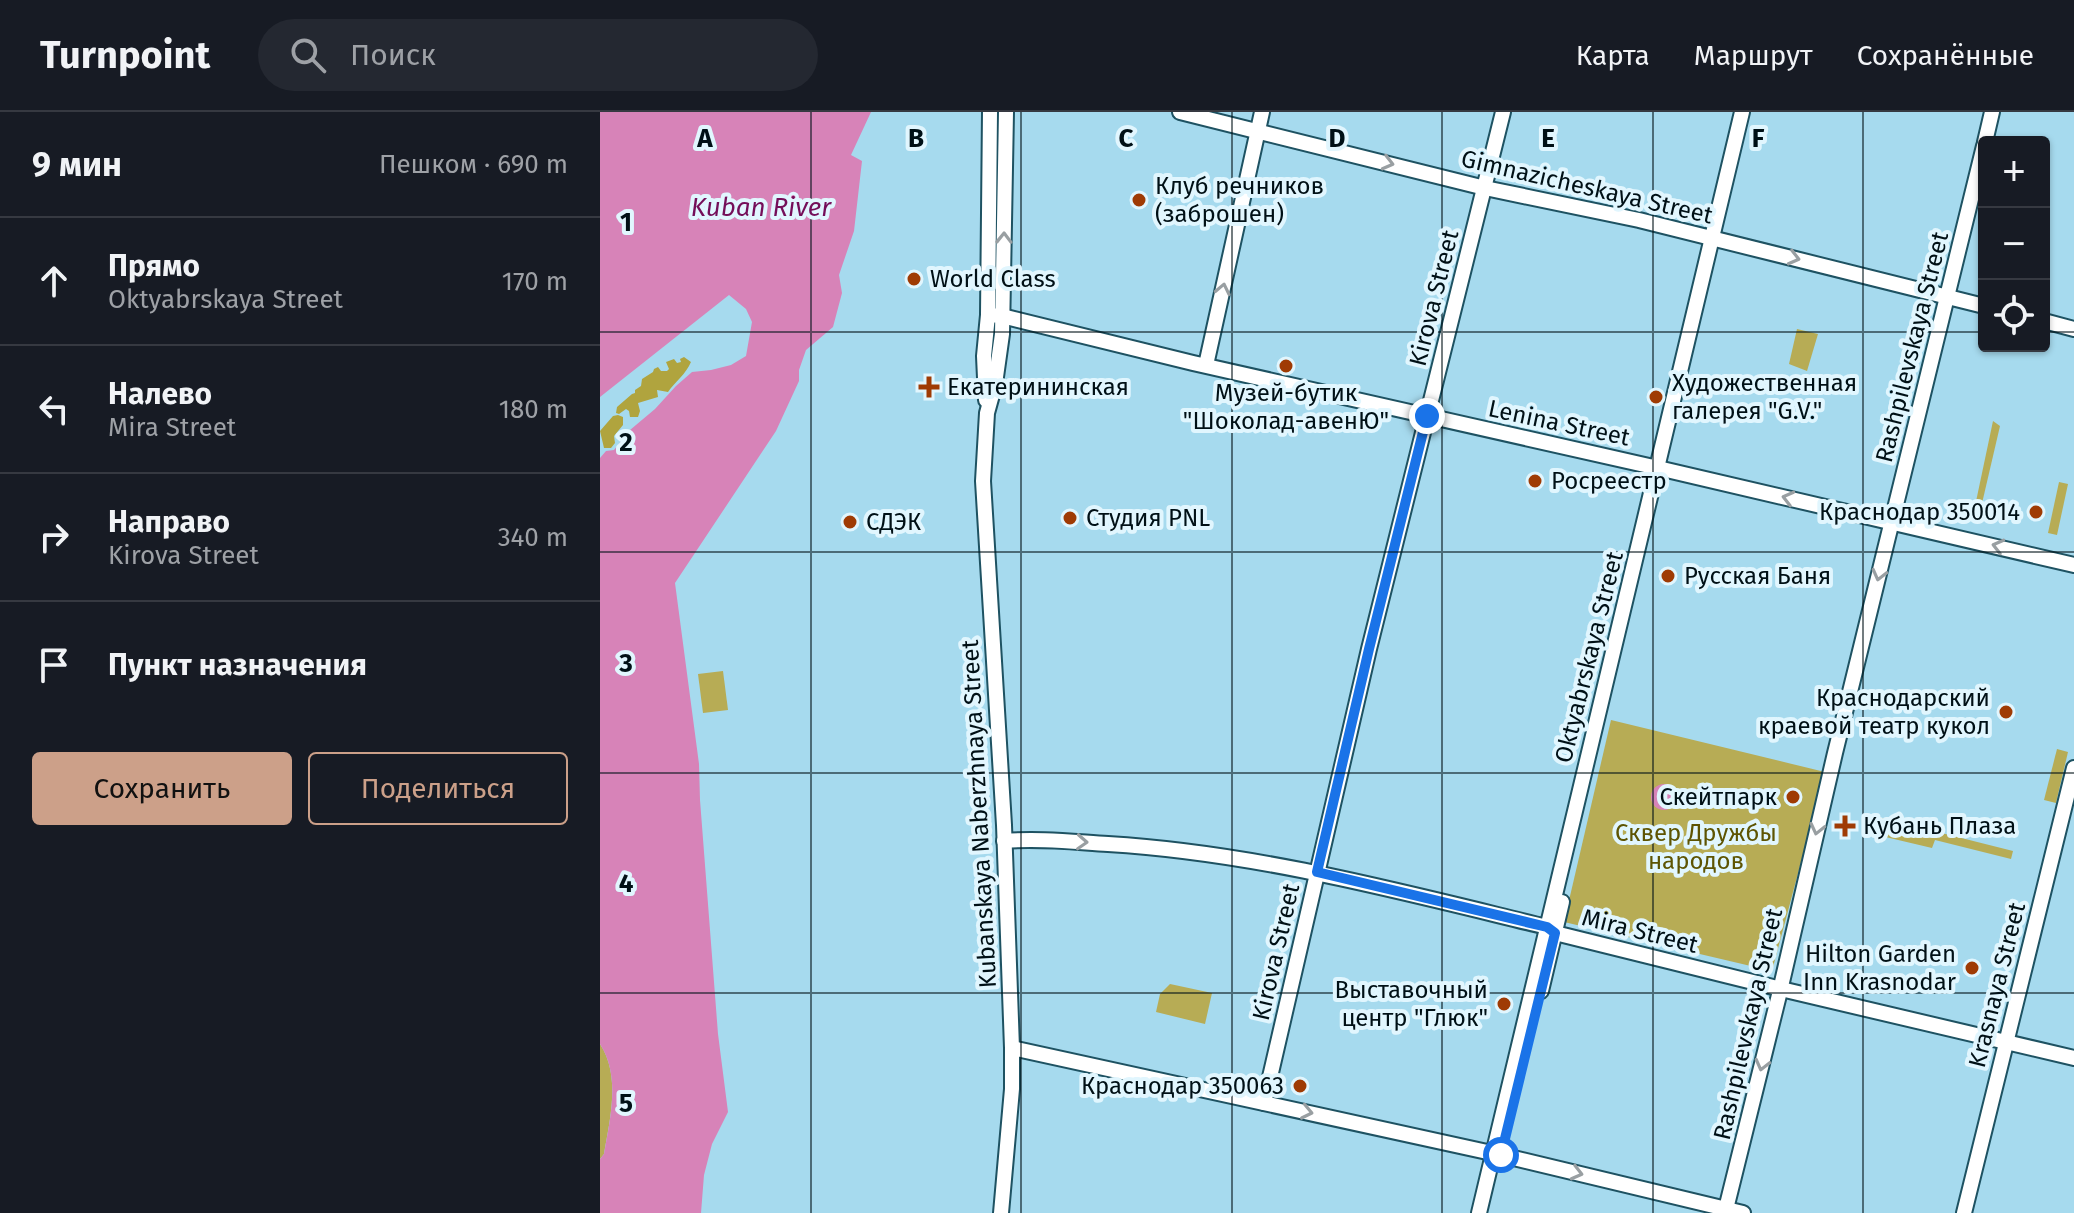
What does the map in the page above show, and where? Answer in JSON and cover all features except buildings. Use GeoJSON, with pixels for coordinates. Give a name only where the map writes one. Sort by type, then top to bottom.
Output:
{"type":"FeatureCollection","features":[{"type":"Feature","properties":{"kind":"main road","name":"Kubanskaya Naberzhnaya Street"},"geometry":{"type":"LineString","coordinates":[[990,112],[995,316],[1002,334],[995,384],[987,413],[984,498],[1004,841],[1012,1048],[1012,1089],[1001,1213]]}},
{"type":"Feature","properties":{"kind":"main road","name":"Kubanskaya Naberzhnaya Street"},"geometry":{"type":"LineString","coordinates":[[995,316],[1006,112]]}},
{"type":"Feature","properties":{"kind":"main road","name":"Gimnazicheskaya Street"},"geometry":{"type":"LineString","coordinates":[[1180,112],[1485,188],[1716,238],[1978,304]]}},
{"type":"Feature","properties":{"kind":"main road"},"geometry":{"type":"LineString","coordinates":[[1206,365],[1262,112]]}},
{"type":"Feature","properties":{"kind":"main road","name":"Kirova Street"},"geometry":{"type":"LineString","coordinates":[[1264,1103],[1369,649],[1503,112]]}},
{"type":"Feature","properties":{"kind":"main road","name":"Oktyabrskaya Street"},"geometry":{"type":"LineString","coordinates":[[1716,238],[1742,112]]}},
{"type":"Feature","properties":{"kind":"main road","name":"Oktyabrskaya Street"},"geometry":{"type":"LineString","coordinates":[[1479,1213],[1497,1154],[1716,238],[1750,112]]}},
{"type":"Feature","properties":{"kind":"main road","name":"Rashpilevskaya Street"},"geometry":{"type":"LineString","coordinates":[[1986,136],[1992,112]]}},
{"type":"Feature","properties":{"kind":"main road","name":"Rashpilevskaya Street"},"geometry":{"type":"LineString","coordinates":[[1725,1211],[1978,169]]}},
{"type":"Feature","properties":{"kind":"main road","name":"Lenina Street"},"geometry":{"type":"LineString","coordinates":[[995,316],[2074,565]]}},
{"type":"Feature","properties":{"kind":"main road"},"geometry":{"type":"LineString","coordinates":[[2050,323],[2074,329]]}},
{"type":"Feature","properties":{"kind":"main road","name":"Krasnaya Street"},"geometry":{"type":"LineString","coordinates":[[1974,1213],[2074,768]]}},
{"type":"Feature","properties":{"kind":"main road","name":"Krasnaya Street"},"geometry":{"type":"LineString","coordinates":[[1964,1213],[2074,806]]}},
{"type":"Feature","properties":{"kind":"main road","name":"Mira Street"},"geometry":{"type":"LineString","coordinates":[[1004,841],[1062,841],[1165,848],[1317,872],[2074,1055]]}},
{"type":"Feature","properties":{"kind":"main road"},"geometry":{"type":"LineString","coordinates":[[1012,1048],[1497,1154],[1743,1213]]}},
{"type":"Feature","properties":{"kind":"main road","name":"Oktyabrskaya Street"},"geometry":{"type":"LineString","coordinates":[[1488,1213],[1497,1154]]}},
{"type":"Feature","properties":{"kind":"green space"},"geometry":{"type":"Polygon","coordinates":[[[1797,329],[1818,334],[1807,371],[1789,364],[1797,329]]]}},
{"type":"Feature","properties":{"kind":"green space"},"geometry":{"type":"Polygon","coordinates":[[[1993,421],[2000,426],[1980,512],[1974,511],[1993,421]]]}},
{"type":"Feature","properties":{"kind":"green space"},"geometry":{"type":"Polygon","coordinates":[[[2059,482],[2068,484],[2057,535],[2048,533],[2059,482]]]}},
{"type":"Feature","properties":{"kind":"green space"},"geometry":{"type":"Polygon","coordinates":[[[723,671],[728,710],[703,713],[698,674],[723,671]]]}},
{"type":"Feature","properties":{"kind":"green space","name":"Сквер Дружбы народов"},"geometry":{"type":"Polygon","coordinates":[[[1611,720],[1825,772],[1772,971],[1564,922],[1611,720]]]}},
{"type":"Feature","properties":{"kind":"green space"},"geometry":{"type":"Polygon","coordinates":[[[2057,749],[2068,752],[2056,803],[2044,800],[2057,749]]]}},
{"type":"Feature","properties":{"kind":"green space"},"geometry":{"type":"Polygon","coordinates":[[[1882,818],[2013,851],[2011,859],[1935,840],[1932,848],[1877,835],[1882,818]]]}},
{"type":"Feature","properties":{"kind":"green space"},"geometry":{"type":"Polygon","coordinates":[[[1170,984],[1212,993],[1205,1024],[1156,1012],[1160,994],[1170,984]]]}},
{"type":"Feature","properties":{"kind":"green space"},"geometry":{"type":"Polygon","coordinates":[[[600,1044],[610,1070],[612,1098],[604,1154],[600,1159],[600,1044]]]}},
{"type":"Feature","properties":{"kind":"shaded area"},"geometry":{"type":"Polygon","coordinates":[[[684,357],[691,362],[686,370],[668,392],[657,390],[658,397],[638,403],[638,417],[630,417],[626,409],[616,413],[617,407],[635,393],[642,379],[654,369],[658,367],[661,371],[667,371],[666,362],[674,359],[677,363],[681,362],[680,359],[684,357]]]}},
{"type":"Feature","properties":{"kind":"shaded area"},"geometry":{"type":"Polygon","coordinates":[[[613,416],[623,417],[623,425],[614,436],[615,443],[611,448],[604,448],[600,431],[613,416]]]}},
{"type":"Feature","properties":{"kind":"water","name":"Kuban River"},"geometry":{"type":"Polygon","coordinates":[[[600,112],[871,112],[851,155],[862,161],[854,231],[839,275],[842,293],[833,327],[806,350],[799,370],[799,381],[776,431],[675,583],[699,764],[718,1034],[728,1112],[712,1144],[704,1175],[701,1213],[600,1213],[600,1159],[604,1154],[609,1127],[612,1084],[600,1044],[600,458],[606,451],[614,450],[630,430],[692,372],[731,365],[746,356],[752,322],[746,309],[729,295],[600,397],[600,112]]]}},
{"type":"Feature","properties":{"kind":"water"},"geometry":{"type":"Polygon","coordinates":[[[1664,784],[1673,788],[1677,797],[1673,806],[1664,810],[1655,806],[1651,797],[1655,788],[1664,784]]]}},
{"type":"Feature","properties":{"kind":"place","name":"Клуб речников (заброшен)"},"geometry":{"type":"Point","coordinates":[1139,200]}},
{"type":"Feature","properties":{"kind":"place","name":"World Class"},"geometry":{"type":"Point","coordinates":[914,279]}},
{"type":"Feature","properties":{"kind":"place","name":"Музей-бутик \"Шоколад-авенЮ\""},"geometry":{"type":"Point","coordinates":[1286,366]}},
{"type":"Feature","properties":{"kind":"place","name":"Екатерининская"},"geometry":{"type":"Point","coordinates":[929,387]}},
{"type":"Feature","properties":{"kind":"place","name":"Художественная галерея \"G.V.\""},"geometry":{"type":"Point","coordinates":[1656,397]}},
{"type":"Feature","properties":{"kind":"place","name":"Росреестр"},"geometry":{"type":"Point","coordinates":[1535,481]}},
{"type":"Feature","properties":{"kind":"place","name":"Краснодар 350014"},"geometry":{"type":"Point","coordinates":[2036,512]}},
{"type":"Feature","properties":{"kind":"place","name":"Студия PNL"},"geometry":{"type":"Point","coordinates":[1070,518]}},
{"type":"Feature","properties":{"kind":"place","name":"СДЭК"},"geometry":{"type":"Point","coordinates":[850,522]}},
{"type":"Feature","properties":{"kind":"place","name":"Русская Баня"},"geometry":{"type":"Point","coordinates":[1668,576]}},
{"type":"Feature","properties":{"kind":"place","name":"Краснодарский краевой театр кукол"},"geometry":{"type":"Point","coordinates":[2006,712]}},
{"type":"Feature","properties":{"kind":"place","name":"Скейтпарк"},"geometry":{"type":"Point","coordinates":[1793,797]}},
{"type":"Feature","properties":{"kind":"place","name":"Кубань Плаза"},"geometry":{"type":"Point","coordinates":[1845,826]}},
{"type":"Feature","properties":{"kind":"place","name":"Hilton Garden Inn Krasnodar"},"geometry":{"type":"Point","coordinates":[1972,968]}},
{"type":"Feature","properties":{"kind":"place","name":"Выставочный центр \"Глюк\""},"geometry":{"type":"Point","coordinates":[1504,1004]}},
{"type":"Feature","properties":{"kind":"place","name":"Краснодар 350063"},"geometry":{"type":"Point","coordinates":[1300,1086]}},
{"type":"Feature","properties":{"kind":"route"},"geometry":{"type":"LineString","coordinates":[[1427,416],[1317,872],[1547,927],[1555,933],[1501,1155]]}}]}
